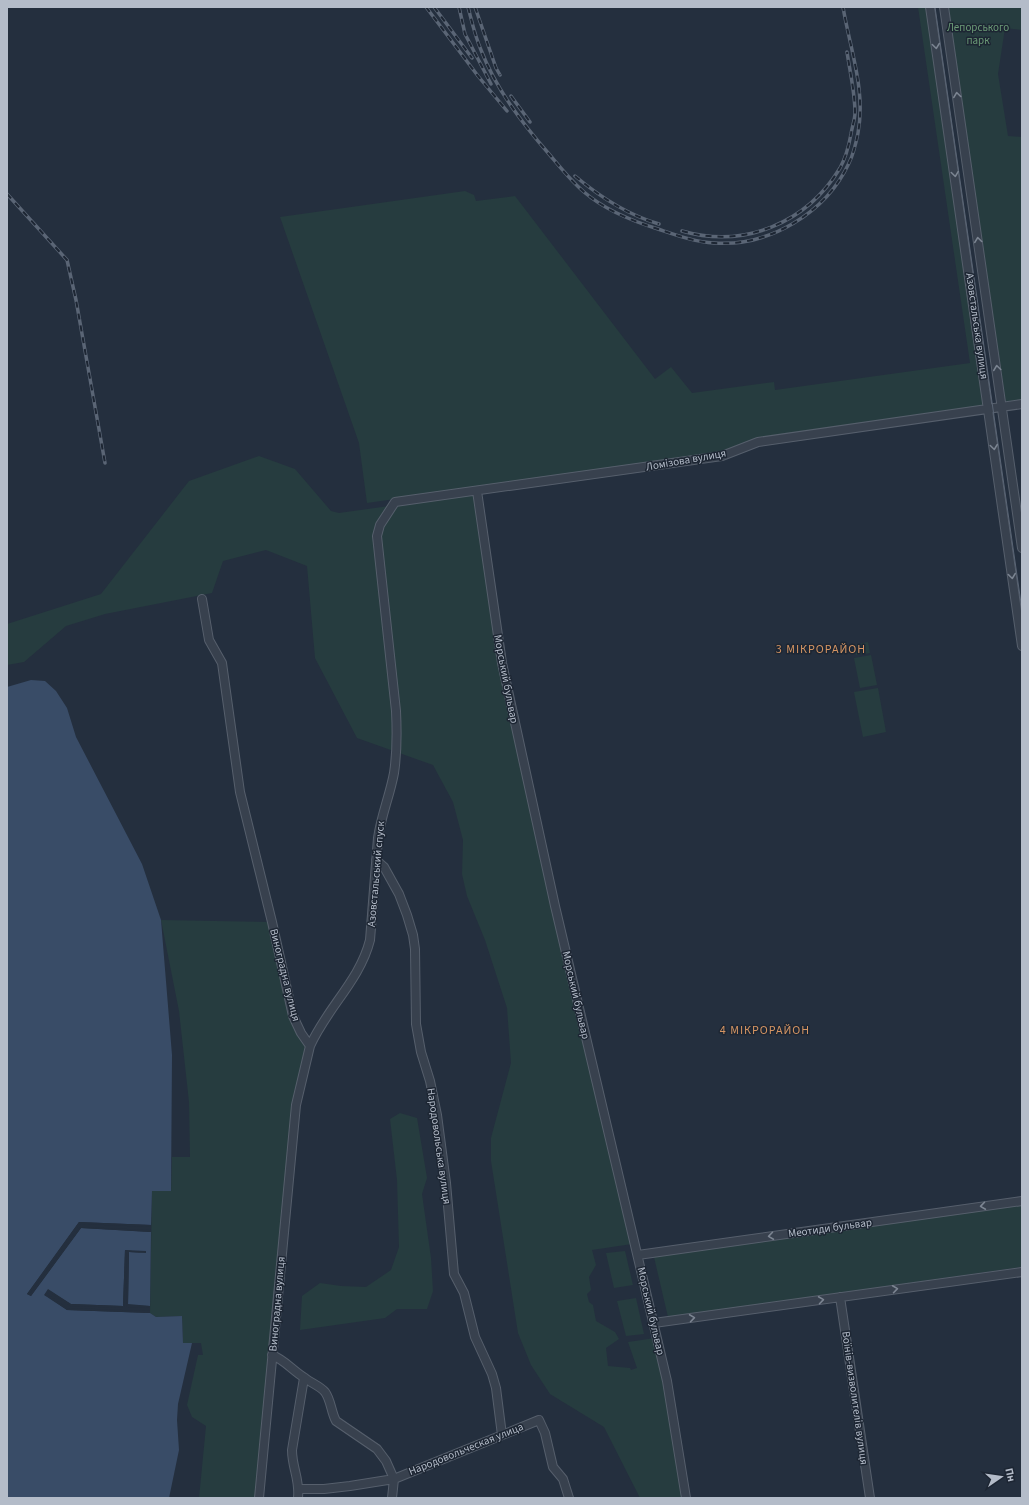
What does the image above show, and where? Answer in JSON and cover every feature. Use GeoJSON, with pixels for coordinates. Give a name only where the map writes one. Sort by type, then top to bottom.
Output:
{"type":"FeatureCollection","features":[{"type":"Feature","properties":{"kind":"street","name":"Азовстальська вулиця"},"geometry":{"type":"LineString","coordinates":[[930,7],[1022,646]]}},
{"type":"Feature","properties":{"kind":"street","name":"Азовстальська вулиця"},"geometry":{"type":"LineString","coordinates":[[944,7],[1022,548]]}},
{"type":"Feature","properties":{"kind":"street","name":"Ломізова вулиця"},"geometry":{"type":"LineString","coordinates":[[395,502],[722,456],[758,442],[1022,404]]}},
{"type":"Feature","properties":{"kind":"street","name":"Морський бульвар"},"geometry":{"type":"LineString","coordinates":[[477,491],[502,663],[557,914],[668,1381],[686,1498]]}},
{"type":"Feature","properties":{"kind":"street","name":"Азовстальський спуск"},"geometry":{"type":"LineString","coordinates":[[310,1046],[320,1026],[353,978],[366,955],[370,940],[380,822],[389,795],[394,772],[397,730],[377,536],[380,525],[395,502]]}},
{"type":"Feature","properties":{"kind":"street","name":"Виноградна вулиця"},"geometry":{"type":"LineString","coordinates":[[202,599],[209,640],[222,662],[240,792],[294,1016],[301,1034],[310,1046],[296,1109],[259,1498]]}},
{"type":"Feature","properties":{"kind":"street","name":"Народовольська вулиця"},"geometry":{"type":"LineString","coordinates":[[376,860],[384,868],[399,894],[413,935],[415,949],[416,1024],[421,1052],[430,1081],[437,1115],[446,1183],[454,1274],[464,1293],[475,1337],[494,1381],[502,1435]]}},
{"type":"Feature","properties":{"kind":"street","name":"Меотиди бульвар"},"geometry":{"type":"LineString","coordinates":[[638,1255],[1022,1201]]}},
{"type":"Feature","properties":{"kind":"street"},"geometry":{"type":"LineString","coordinates":[[654,1323],[1022,1272]]}},
{"type":"Feature","properties":{"kind":"street","name":"Воїнів-визволителів вулиця"},"geometry":{"type":"LineString","coordinates":[[840,1297],[870,1498]]}},
{"type":"Feature","properties":{"kind":"street"},"geometry":{"type":"LineString","coordinates":[[272,1356],[280,1358],[304,1378],[325,1392],[336,1421],[377,1448],[386,1461],[394,1479],[392,1498]]}},
{"type":"Feature","properties":{"kind":"street"},"geometry":{"type":"LineString","coordinates":[[298,1498],[298,1477],[292,1460],[292,1450],[304,1378]]}},
{"type":"Feature","properties":{"kind":"street","name":"Народовольческая улица"},"geometry":{"type":"LineString","coordinates":[[299,1489],[317,1490],[394,1479],[539,1420],[545,1433],[554,1467],[562,1480],[569,1498]]}},
{"type":"Feature","properties":{"kind":"green space"},"geometry":{"type":"Polygon","coordinates":[[[918,7],[926,7],[985,406],[758,438],[719,453],[367,503],[359,443],[280,217],[465,191],[474,195],[476,201],[515,196],[655,379],[671,367],[692,393],[774,382],[775,390],[970,363],[918,7]]]}},
{"type":"Feature","properties":{"kind":"green space","name":"Лепорського парк"},"geometry":{"type":"Polygon","coordinates":[[[948,7],[1022,7],[1022,30],[1005,28],[998,74],[1008,136],[1022,137],[1022,402],[1006,404],[948,7]]]}},
{"type":"Feature","properties":{"kind":"green space"},"geometry":{"type":"Polygon","coordinates":[[[259,456],[295,469],[331,511],[339,513],[475,494],[498,665],[632,1244],[592,1250],[596,1265],[589,1277],[591,1290],[587,1294],[589,1302],[593,1305],[596,1321],[615,1332],[619,1339],[606,1348],[608,1366],[630,1368],[631,1370],[637,1368],[628,1342],[655,1338],[665,1381],[683,1498],[640,1498],[604,1427],[550,1394],[531,1365],[518,1333],[491,1161],[491,1138],[511,1063],[507,1008],[485,940],[467,896],[462,874],[463,840],[453,802],[433,765],[357,738],[315,658],[307,566],[266,550],[223,561],[212,593],[105,614],[66,626],[24,662],[7,665],[7,624],[101,594],[189,481],[259,456]]]}},
{"type":"Feature","properties":{"kind":"green space"},"geometry":{"type":"Polygon","coordinates":[[[868,642],[870,653],[856,655],[854,645],[868,642]]]}},
{"type":"Feature","properties":{"kind":"green space"},"geometry":{"type":"Polygon","coordinates":[[[871,655],[877,685],[860,688],[854,658],[871,655]]]}},
{"type":"Feature","properties":{"kind":"green space"},"geometry":{"type":"Polygon","coordinates":[[[878,688],[886,732],[863,737],[854,692],[878,688]]]}},
{"type":"Feature","properties":{"kind":"green space"},"geometry":{"type":"Polygon","coordinates":[[[161,920],[272,922],[293,1016],[310,1046],[299,1092],[259,1498],[199,1498],[206,1426],[192,1417],[187,1405],[198,1355],[203,1355],[201,1343],[183,1343],[182,1316],[156,1317],[150,1313],[152,1191],[171,1191],[172,1157],[190,1157],[189,1102],[179,1011],[161,920]]]}},
{"type":"Feature","properties":{"kind":"green space"},"geometry":{"type":"Polygon","coordinates":[[[400,1113],[417,1118],[427,1178],[422,1194],[431,1258],[433,1291],[427,1309],[397,1309],[385,1318],[300,1330],[302,1296],[320,1283],[366,1287],[391,1270],[399,1247],[397,1180],[390,1119],[400,1113]]]}},
{"type":"Feature","properties":{"kind":"green space"},"geometry":{"type":"Polygon","coordinates":[[[1022,1205],[1022,1267],[668,1317],[654,1257],[1022,1205]]]}},
{"type":"Feature","properties":{"kind":"green space"},"geometry":{"type":"Polygon","coordinates":[[[625,1251],[633,1285],[614,1288],[606,1253],[625,1251]]]}},
{"type":"Feature","properties":{"kind":"green space"},"geometry":{"type":"Polygon","coordinates":[[[636,1298],[644,1334],[626,1336],[617,1301],[636,1298]]]}},
{"type":"Feature","properties":{"kind":"water"},"geometry":{"type":"Polygon","coordinates":[[[31,680],[45,681],[56,691],[67,708],[76,737],[142,864],[161,920],[172,1055],[171,1191],[152,1191],[151,1225],[79,1222],[27,1294],[31,1296],[81,1228],[151,1232],[150,1306],[128,1305],[129,1252],[146,1253],[125,1250],[123,1306],[71,1304],[48,1290],[45,1295],[67,1310],[150,1313],[156,1317],[182,1316],[183,1343],[192,1343],[178,1404],[177,1420],[179,1450],[169,1498],[7,1498],[7,687],[31,680]]]}},
{"type":"Feature","properties":{"kind":"pier"},"geometry":{"type":"Polygon","coordinates":[[[79,1222],[151,1225],[151,1227],[80,1224],[30,1293],[80,1227],[151,1230],[151,1232],[81,1228],[31,1296],[27,1294],[79,1222]]]}},
{"type":"Feature","properties":{"kind":"pier"},"geometry":{"type":"Polygon","coordinates":[[[125,1250],[146,1251],[146,1253],[129,1252],[128,1304],[150,1306],[150,1308],[127,1307],[126,1305],[127,1252],[124,1308],[70,1306],[49,1292],[47,1294],[67,1308],[150,1311],[150,1313],[67,1310],[44,1295],[48,1289],[71,1304],[123,1306],[125,1250]]]}},
{"type":"Feature","properties":{"kind":"tram line"},"geometry":{"type":"LineString","coordinates":[[935,7],[1022,610]]}},
{"type":"Feature","properties":{"kind":"railway"},"geometry":{"type":"LineString","coordinates":[[426,7],[478,76],[507,111]]}},
{"type":"Feature","properties":{"kind":"railway"},"geometry":{"type":"LineString","coordinates":[[434,7],[472,58]]}},
{"type":"Feature","properties":{"kind":"railway"},"geometry":{"type":"LineString","coordinates":[[459,7],[465,34],[491,84]]}},
{"type":"Feature","properties":{"kind":"railway"},"geometry":{"type":"LineString","coordinates":[[468,7],[479,45],[502,92],[529,130],[579,188],[610,210],[629,219],[686,238],[714,243],[735,243],[755,239],[775,233],[794,223],[811,211],[826,197],[839,181],[849,163],[858,133],[860,101],[859,85],[843,7]]}},
{"type":"Feature","properties":{"kind":"railway"},"geometry":{"type":"LineString","coordinates":[[475,7],[496,68],[500,75]]}},
{"type":"Feature","properties":{"kind":"railway"},"geometry":{"type":"LineString","coordinates":[[682,231],[705,236],[728,236],[751,233],[772,227],[792,217],[810,204],[826,187],[844,160],[855,118],[854,98],[847,52]]}},
{"type":"Feature","properties":{"kind":"railway"},"geometry":{"type":"LineString","coordinates":[[511,96],[530,122]]}},
{"type":"Feature","properties":{"kind":"railway"},"geometry":{"type":"LineString","coordinates":[[575,176],[594,191],[625,210],[636,216],[659,224]]}},
{"type":"Feature","properties":{"kind":"railway"},"geometry":{"type":"LineString","coordinates":[[7,194],[67,260],[76,300],[105,463]]}},
{"type":"Feature","properties":{"kind":"district","name":"3 МІКРОРАЙОН"},"geometry":{"type":"Point","coordinates":[821,649]}},
{"type":"Feature","properties":{"kind":"district","name":"4 МІКРОРАЙОН"},"geometry":{"type":"Point","coordinates":[765,1030]}}]}
